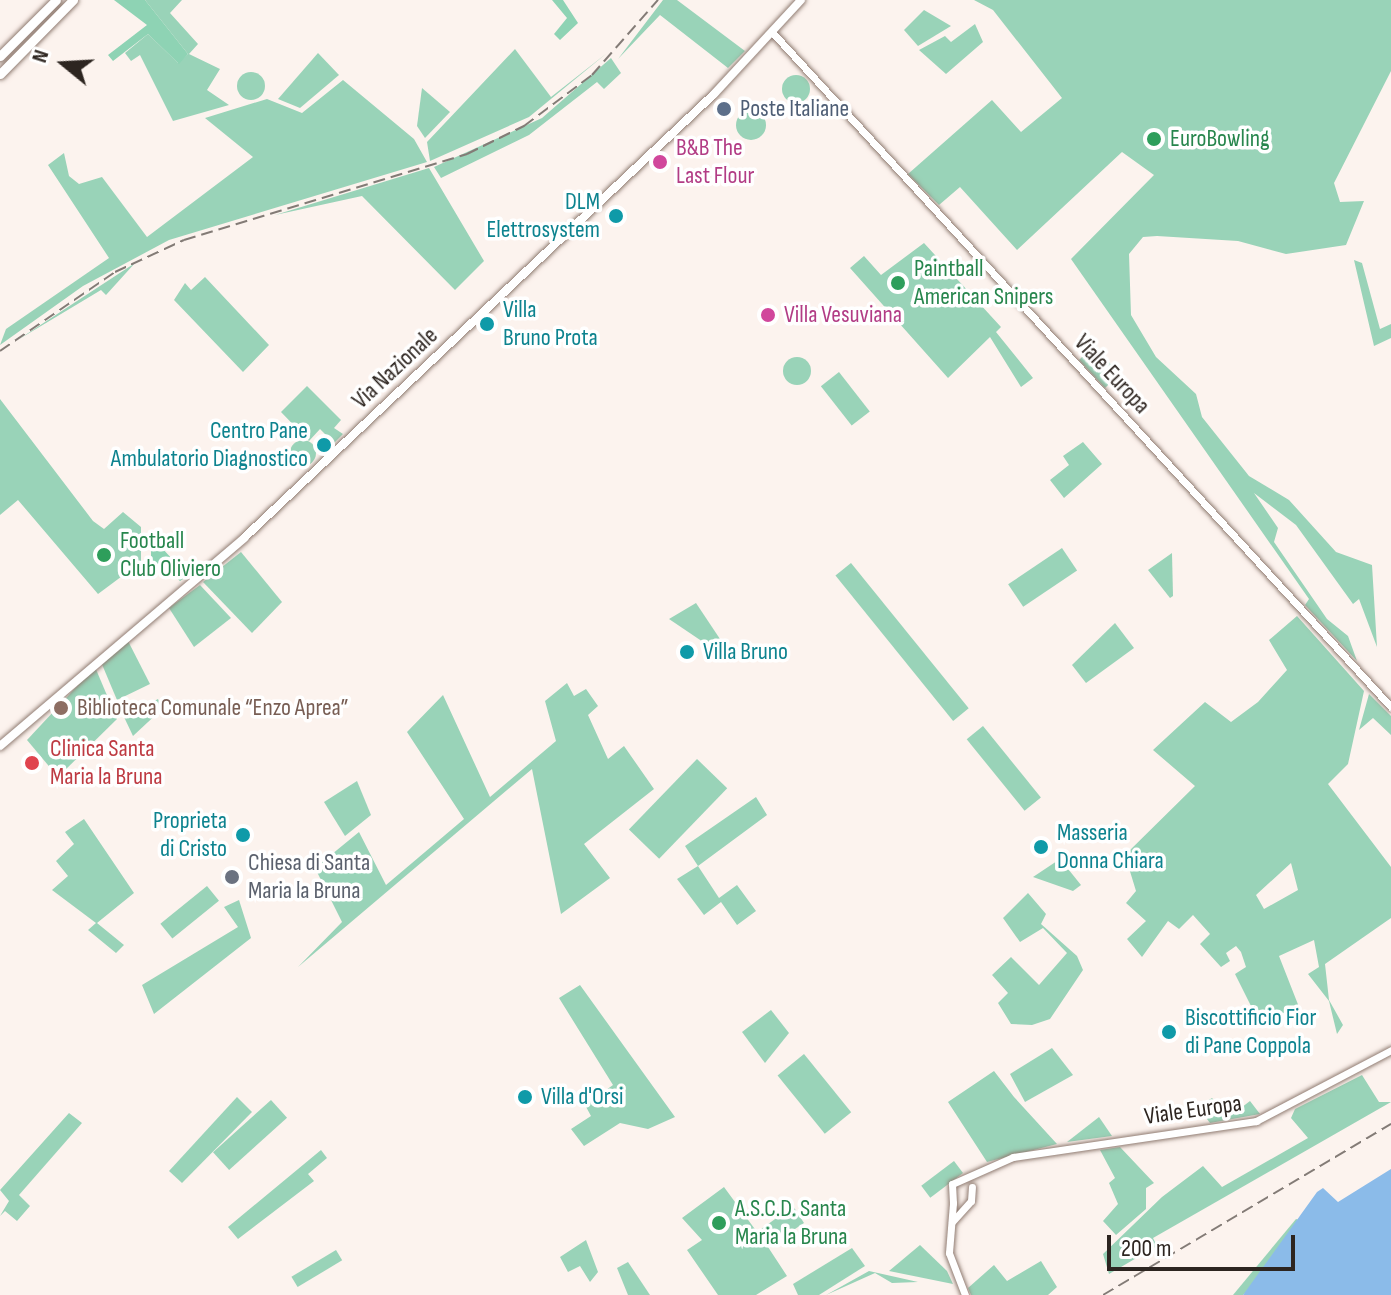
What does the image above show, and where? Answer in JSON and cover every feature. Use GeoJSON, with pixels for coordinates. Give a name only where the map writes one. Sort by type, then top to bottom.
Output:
{"type":"FeatureCollection","features":[{"type":"Feature","properties":{"kind":"highway"},"geometry":{"type":"LineString","coordinates":[[0,56],[56,0]]}},
{"type":"Feature","properties":{"kind":"highway"},"geometry":{"type":"LineString","coordinates":[[0,74],[73,0]]}},
{"type":"Feature","properties":{"kind":"main road","name":"Via Nazionale"},"geometry":{"type":"LineString","coordinates":[[0,746],[114,641],[236,545],[772,32],[801,0]]}},
{"type":"Feature","properties":{"kind":"street","name":"Viale Europa"},"geometry":{"type":"LineString","coordinates":[[772,32],[1391,707]]}},
{"type":"Feature","properties":{"kind":"street","name":"Viale Europa"},"geometry":{"type":"LineString","coordinates":[[964,1181],[1027,1154],[1256,1121],[1391,1050]]}},
{"type":"Feature","properties":{"kind":"street","name":"Viale Europa"},"geometry":{"type":"LineString","coordinates":[[964,1205],[972,1187],[987,1169]]}},
{"type":"Feature","properties":{"kind":"street"},"geometry":{"type":"LineString","coordinates":[[965,1295],[949,1232],[953,1203],[950,1188],[964,1181],[972,1187]]}},
{"type":"Feature","properties":{"kind":"street"},"geometry":{"type":"LineString","coordinates":[[949,1232],[964,1205],[953,1203]]}},
{"type":"Feature","properties":{"kind":"green space"},"geometry":{"type":"Polygon","coordinates":[[[114,0],[145,0],[188,54],[179,64],[148,34],[113,61],[108,55],[147,25],[114,0]]]}},
{"type":"Feature","properties":{"kind":"green space"},"geometry":{"type":"Polygon","coordinates":[[[145,0],[182,0],[170,13],[198,44],[189,54],[220,69],[207,90],[229,105],[173,121],[140,55],[131,61],[125,53],[148,34],[178,63],[188,54],[145,0]]]}},
{"type":"Feature","properties":{"kind":"green space"},"geometry":{"type":"Polygon","coordinates":[[[552,0],[563,0],[578,23],[560,40],[554,34],[567,18],[552,0]]]}},
{"type":"Feature","properties":{"kind":"green space"},"geometry":{"type":"Polygon","coordinates":[[[663,0],[677,0],[745,51],[728,68],[660,15],[618,59],[663,0]]]}},
{"type":"Feature","properties":{"kind":"green space"},"geometry":{"type":"Polygon","coordinates":[[[974,0],[1391,0],[1391,71],[1334,183],[1340,202],[1364,201],[1346,245],[1286,254],[1238,241],[1157,236],[1143,237],[1129,254],[1131,315],[1156,357],[1196,394],[1202,417],[1249,476],[1289,500],[1336,552],[1372,565],[1377,647],[1359,599],[1353,604],[1296,525],[1254,493],[1278,528],[1274,542],[1327,619],[1348,636],[1357,661],[1305,605],[1309,599],[1071,259],[1154,175],[1122,152],[1017,250],[960,187],[939,205],[908,174],[992,100],[1021,132],[1062,98],[993,10],[974,0]]]}},
{"type":"Feature","properties":{"kind":"green space"},"geometry":{"type":"Polygon","coordinates":[[[924,10],[951,26],[918,46],[904,30],[924,10]]]}},
{"type":"Feature","properties":{"kind":"green space"},"geometry":{"type":"Polygon","coordinates":[[[975,24],[983,42],[946,74],[919,50],[945,36],[951,42],[975,24]]]}},
{"type":"Feature","properties":{"kind":"green space"},"geometry":{"type":"Polygon","coordinates":[[[515,49],[551,97],[607,53],[529,117],[430,161],[427,142],[515,49]]]}},
{"type":"Feature","properties":{"kind":"green space"},"geometry":{"type":"Polygon","coordinates":[[[318,53],[339,75],[300,108],[278,99],[318,53]]]}},
{"type":"Feature","properties":{"kind":"green space"},"geometry":{"type":"Polygon","coordinates":[[[611,58],[621,73],[604,89],[597,82],[529,135],[441,178],[434,167],[542,118],[611,58]]]}},
{"type":"Feature","properties":{"kind":"green space"},"geometry":{"type":"Polygon","coordinates":[[[251,72],[261,76],[265,86],[261,96],[251,100],[241,96],[237,86],[241,76],[251,72]]]}},
{"type":"Feature","properties":{"kind":"green space"},"geometry":{"type":"Polygon","coordinates":[[[796,75],[806,79],[810,89],[806,99],[796,103],[786,99],[782,89],[786,79],[796,75]]]}},
{"type":"Feature","properties":{"kind":"green space"},"geometry":{"type":"Polygon","coordinates":[[[343,80],[414,139],[427,162],[169,240],[83,286],[0,345],[6,329],[109,258],[48,165],[64,153],[69,176],[79,184],[102,177],[147,237],[253,157],[205,118],[267,99],[302,113],[343,80]]]}},
{"type":"Feature","properties":{"kind":"green space"},"geometry":{"type":"Polygon","coordinates":[[[422,88],[450,112],[425,138],[417,126],[422,88]]]}},
{"type":"Feature","properties":{"kind":"green space"},"geometry":{"type":"Polygon","coordinates":[[[751,110],[757,111],[765,119],[765,131],[757,139],[751,140],[745,139],[737,131],[736,125],[737,119],[745,111],[751,110]]]}},
{"type":"Feature","properties":{"kind":"green space"},"geometry":{"type":"Polygon","coordinates":[[[429,168],[484,261],[455,290],[362,196],[275,215],[429,168]]]}},
{"type":"Feature","properties":{"kind":"green space"},"geometry":{"type":"Polygon","coordinates":[[[924,243],[1001,327],[996,332],[1033,378],[1021,387],[990,337],[948,378],[850,268],[864,256],[881,275],[924,243]]]}},
{"type":"Feature","properties":{"kind":"green space"},"geometry":{"type":"Polygon","coordinates":[[[1354,260],[1362,263],[1380,329],[1391,324],[1391,338],[1374,346],[1354,260]]]}},
{"type":"Feature","properties":{"kind":"green space"},"geometry":{"type":"Polygon","coordinates":[[[135,263],[106,295],[101,290],[16,341],[135,263]]]}},
{"type":"Feature","properties":{"kind":"green space"},"geometry":{"type":"Polygon","coordinates":[[[205,277],[269,345],[243,372],[174,300],[185,283],[191,290],[205,277]]]}},
{"type":"Feature","properties":{"kind":"green space"},"geometry":{"type":"Polygon","coordinates":[[[1095,344],[1119,375],[1105,388],[1079,360],[1095,344]]]}},
{"type":"Feature","properties":{"kind":"green space"},"geometry":{"type":"Polygon","coordinates":[[[797,357],[807,361],[811,371],[807,381],[797,385],[787,381],[783,371],[787,361],[797,357]]]}},
{"type":"Feature","properties":{"kind":"green space"},"geometry":{"type":"Polygon","coordinates":[[[839,372],[870,411],[852,426],[821,386],[839,372]]]}},
{"type":"Feature","properties":{"kind":"green space"},"geometry":{"type":"Polygon","coordinates":[[[307,386],[341,420],[334,428],[343,434],[334,443],[320,429],[309,441],[281,412],[307,386]]]}},
{"type":"Feature","properties":{"kind":"green space"},"geometry":{"type":"Polygon","coordinates":[[[0,399],[93,521],[104,529],[123,512],[141,527],[141,562],[98,594],[18,500],[0,515],[0,399]]]}},
{"type":"Feature","properties":{"kind":"green space"},"geometry":{"type":"Polygon","coordinates":[[[303,440],[312,444],[316,453],[312,462],[303,466],[294,462],[290,453],[294,444],[303,440]]]}},
{"type":"Feature","properties":{"kind":"green space"},"geometry":{"type":"Polygon","coordinates":[[[1083,442],[1102,464],[1064,498],[1050,480],[1069,465],[1063,456],[1083,442]]]}},
{"type":"Feature","properties":{"kind":"green space"},"geometry":{"type":"Polygon","coordinates":[[[151,536],[189,575],[180,581],[165,567],[151,579],[151,536]]]}},
{"type":"Feature","properties":{"kind":"green space"},"geometry":{"type":"Polygon","coordinates":[[[1062,548],[1077,570],[1023,607],[1008,584],[1062,548]]]}},
{"type":"Feature","properties":{"kind":"green space"},"geometry":{"type":"Polygon","coordinates":[[[241,552],[282,602],[252,633],[203,582],[241,552]]]}},
{"type":"Feature","properties":{"kind":"green space"},"geometry":{"type":"Polygon","coordinates":[[[1172,553],[1173,596],[1170,598],[1148,570],[1172,553]]]}},
{"type":"Feature","properties":{"kind":"green space"},"geometry":{"type":"Polygon","coordinates":[[[851,563],[969,708],[953,721],[835,576],[851,563]]]}},
{"type":"Feature","properties":{"kind":"green space"},"geometry":{"type":"Polygon","coordinates":[[[200,585],[231,618],[194,647],[169,608],[200,585]]]}},
{"type":"Feature","properties":{"kind":"green space"},"geometry":{"type":"Polygon","coordinates":[[[696,603],[720,639],[709,646],[669,619],[696,603]]]}},
{"type":"Feature","properties":{"kind":"green space"},"geometry":{"type":"Polygon","coordinates":[[[1297,616],[1364,691],[1348,764],[1328,784],[1391,867],[1391,918],[1325,964],[1329,1000],[1343,1025],[1337,1034],[1329,1001],[1308,974],[1319,967],[1314,940],[1279,956],[1299,1007],[1259,1022],[1235,974],[1246,967],[1241,952],[1236,946],[1226,953],[1230,961],[1221,967],[1200,944],[1210,934],[1193,915],[1179,929],[1168,921],[1142,957],[1127,939],[1146,921],[1126,903],[1136,891],[1125,855],[1195,786],[1153,750],[1205,702],[1231,722],[1258,702],[1287,670],[1269,640],[1297,616]],[[1291,863],[1256,895],[1264,909],[1298,890],[1291,863]]]}},
{"type":"Feature","properties":{"kind":"green space"},"geometry":{"type":"Polygon","coordinates":[[[1115,623],[1134,648],[1086,683],[1072,665],[1115,623]]]}},
{"type":"Feature","properties":{"kind":"green space"},"geometry":{"type":"Polygon","coordinates":[[[127,639],[150,684],[117,700],[101,662],[127,639]]]}},
{"type":"Feature","properties":{"kind":"green space"},"geometry":{"type":"Polygon","coordinates":[[[95,667],[117,719],[58,777],[27,740],[95,667]]]}},
{"type":"Feature","properties":{"kind":"green space"},"geometry":{"type":"Polygon","coordinates":[[[567,683],[574,696],[586,689],[598,706],[588,715],[608,759],[624,746],[654,789],[584,844],[610,878],[561,914],[532,769],[298,967],[342,922],[315,868],[359,832],[386,885],[464,819],[407,732],[443,695],[490,797],[556,741],[545,701],[567,683]]]}},
{"type":"Feature","properties":{"kind":"green space"},"geometry":{"type":"Polygon","coordinates":[[[1369,694],[1391,716],[1391,735],[1373,718],[1359,730],[1369,694]]]}},
{"type":"Feature","properties":{"kind":"green space"},"geometry":{"type":"Polygon","coordinates":[[[158,699],[162,709],[133,736],[124,717],[158,699]]]}},
{"type":"Feature","properties":{"kind":"green space"},"geometry":{"type":"Polygon","coordinates":[[[983,726],[1041,797],[1025,811],[967,739],[983,726]]]}},
{"type":"Feature","properties":{"kind":"green space"},"geometry":{"type":"Polygon","coordinates":[[[697,759],[727,788],[659,859],[629,829],[697,759]]]}},
{"type":"Feature","properties":{"kind":"green space"},"geometry":{"type":"Polygon","coordinates":[[[357,781],[371,815],[345,836],[324,802],[357,781]]]}},
{"type":"Feature","properties":{"kind":"green space"},"geometry":{"type":"Polygon","coordinates":[[[756,797],[767,815],[698,866],[685,846],[756,797]]]}},
{"type":"Feature","properties":{"kind":"green space"},"geometry":{"type":"Polygon","coordinates":[[[84,819],[134,893],[97,923],[124,945],[116,953],[88,930],[96,923],[52,890],[68,876],[56,861],[74,844],[65,832],[84,819]]]}},
{"type":"Feature","properties":{"kind":"green space"},"geometry":{"type":"Polygon","coordinates":[[[1060,859],[1081,885],[1073,891],[1033,877],[1060,859]]]}},
{"type":"Feature","properties":{"kind":"green space"},"geometry":{"type":"Polygon","coordinates":[[[698,866],[719,898],[737,885],[756,911],[737,925],[721,902],[704,915],[677,879],[698,866]]]}},
{"type":"Feature","properties":{"kind":"green space"},"geometry":{"type":"Polygon","coordinates":[[[207,886],[219,901],[172,939],[160,924],[207,886]]]}},
{"type":"Feature","properties":{"kind":"green space"},"geometry":{"type":"Polygon","coordinates":[[[1028,893],[1046,914],[1041,924],[1077,956],[1083,970],[1050,1019],[1032,1025],[1011,1024],[998,1003],[1008,993],[992,975],[1011,957],[1039,985],[1067,953],[1043,928],[1020,942],[1003,918],[1028,893]]]}},
{"type":"Feature","properties":{"kind":"green space"},"geometry":{"type":"Polygon","coordinates":[[[239,900],[251,938],[154,1014],[142,985],[238,927],[224,907],[239,900]]]}},
{"type":"Feature","properties":{"kind":"green space"},"geometry":{"type":"Polygon","coordinates":[[[580,985],[675,1117],[648,1129],[620,1123],[584,1146],[571,1129],[591,1116],[585,1105],[613,1085],[559,998],[580,985]]]}},
{"type":"Feature","properties":{"kind":"green space"},"geometry":{"type":"Polygon","coordinates":[[[771,1010],[789,1033],[765,1063],[742,1032],[771,1010]]]}},
{"type":"Feature","properties":{"kind":"green space"},"geometry":{"type":"Polygon","coordinates":[[[1052,1048],[1073,1075],[1025,1102],[1010,1074],[1052,1048]]]}},
{"type":"Feature","properties":{"kind":"green space"},"geometry":{"type":"Polygon","coordinates":[[[804,1054],[851,1112],[825,1134],[778,1075],[804,1054]]]}},
{"type":"Feature","properties":{"kind":"green space"},"geometry":{"type":"Polygon","coordinates":[[[994,1071],[1057,1144],[987,1162],[948,1102],[994,1071]]]}},
{"type":"Feature","properties":{"kind":"green space"},"geometry":{"type":"Polygon","coordinates":[[[1362,1075],[1379,1102],[1391,1102],[1153,1238],[1157,1246],[1109,1274],[1103,1254],[1162,1197],[1203,1166],[1222,1187],[1308,1138],[1291,1118],[1295,1109],[1362,1075]]]}},
{"type":"Feature","properties":{"kind":"green space"},"geometry":{"type":"Polygon","coordinates":[[[237,1097],[252,1112],[182,1183],[169,1171],[237,1097]]]}},
{"type":"Feature","properties":{"kind":"green space"},"geometry":{"type":"Polygon","coordinates":[[[1212,1098],[1229,1117],[1250,1101],[1260,1114],[1210,1123],[1198,1107],[1212,1098]]]}},
{"type":"Feature","properties":{"kind":"green space"},"geometry":{"type":"Polygon","coordinates":[[[271,1100],[287,1118],[229,1170],[213,1152],[271,1100]]]}},
{"type":"Feature","properties":{"kind":"green space"},"geometry":{"type":"Polygon","coordinates":[[[69,1113],[82,1123],[19,1195],[30,1206],[17,1221],[5,1211],[0,1216],[9,1201],[0,1190],[69,1113]]]}},
{"type":"Feature","properties":{"kind":"green space"},"geometry":{"type":"Polygon","coordinates":[[[1099,1117],[1112,1136],[1067,1142],[1099,1117]]]}},
{"type":"Feature","properties":{"kind":"green space"},"geometry":{"type":"Polygon","coordinates":[[[1120,1147],[1154,1183],[1146,1188],[1146,1209],[1116,1235],[1103,1221],[1118,1204],[1109,1183],[1115,1178],[1100,1150],[1120,1147]]]}},
{"type":"Feature","properties":{"kind":"green space"},"geometry":{"type":"Polygon","coordinates":[[[321,1150],[327,1158],[308,1174],[314,1181],[238,1239],[228,1227],[321,1150]]]}},
{"type":"Feature","properties":{"kind":"green space"},"geometry":{"type":"Polygon","coordinates":[[[954,1161],[963,1173],[930,1198],[921,1186],[954,1161]]]}},
{"type":"Feature","properties":{"kind":"green space"},"geometry":{"type":"Polygon","coordinates":[[[724,1187],[757,1232],[793,1206],[804,1223],[768,1247],[787,1276],[756,1295],[718,1295],[687,1250],[702,1240],[682,1218],[724,1187]]]}},
{"type":"Feature","properties":{"kind":"green space"},"geometry":{"type":"Polygon","coordinates":[[[1296,1219],[1302,1221],[1272,1264],[1243,1295],[1233,1295],[1296,1219]]]}},
{"type":"Feature","properties":{"kind":"green space"},"geometry":{"type":"Polygon","coordinates":[[[586,1240],[598,1272],[590,1282],[580,1266],[568,1272],[560,1257],[586,1240]]]}},
{"type":"Feature","properties":{"kind":"green space"},"geometry":{"type":"Polygon","coordinates":[[[920,1245],[947,1271],[953,1284],[889,1271],[920,1245]]]}},
{"type":"Feature","properties":{"kind":"green space"},"geometry":{"type":"Polygon","coordinates":[[[852,1248],[865,1266],[819,1295],[798,1295],[793,1284],[852,1248]]]}},
{"type":"Feature","properties":{"kind":"green space"},"geometry":{"type":"Polygon","coordinates":[[[336,1250],[342,1260],[298,1287],[291,1277],[336,1250]]]}},
{"type":"Feature","properties":{"kind":"green space"},"geometry":{"type":"Polygon","coordinates":[[[1041,1261],[1057,1287],[1048,1295],[971,1295],[968,1288],[994,1265],[1007,1281],[1041,1261]]]}},
{"type":"Feature","properties":{"kind":"green space"},"geometry":{"type":"Polygon","coordinates":[[[628,1262],[650,1295],[628,1295],[617,1268],[628,1262]]]}},
{"type":"Feature","properties":{"kind":"green space"},"geometry":{"type":"Polygon","coordinates":[[[869,1271],[918,1282],[892,1283],[875,1273],[826,1295],[869,1271]]]}},
{"type":"Feature","properties":{"kind":"water"},"geometry":{"type":"Polygon","coordinates":[[[1391,1169],[1391,1295],[1243,1295],[1317,1192],[1323,1188],[1338,1202],[1391,1169]]]}},
{"type":"Feature","properties":{"kind":"railway"},"geometry":{"type":"LineString","coordinates":[[0,351],[115,272],[184,240],[467,154],[524,126],[592,75],[658,0]]}},
{"type":"Feature","properties":{"kind":"railway"},"geometry":{"type":"LineString","coordinates":[[1103,1295],[1391,1124]]}},
{"type":"Feature","properties":{"kind":"place","name":"Poste Italiane"},"geometry":{"type":"Point","coordinates":[724,109]}},
{"type":"Feature","properties":{"kind":"place","name":"EuroBowling"},"geometry":{"type":"Point","coordinates":[1154,139]}},
{"type":"Feature","properties":{"kind":"place","name":"B&B The Last Flour"},"geometry":{"type":"Point","coordinates":[660,162]}},
{"type":"Feature","properties":{"kind":"place","name":"DLM Elettrosystem"},"geometry":{"type":"Point","coordinates":[616,216]}},
{"type":"Feature","properties":{"kind":"place","name":"Paintball American Snipers"},"geometry":{"type":"Point","coordinates":[898,283]}},
{"type":"Feature","properties":{"kind":"place","name":"Villa Vesuviana"},"geometry":{"type":"Point","coordinates":[768,315]}},
{"type":"Feature","properties":{"kind":"place","name":"Villa Bruno Prota"},"geometry":{"type":"Point","coordinates":[487,324]}},
{"type":"Feature","properties":{"kind":"place","name":"Centro Pane Ambulatorio Diagnostico"},"geometry":{"type":"Point","coordinates":[324,445]}},
{"type":"Feature","properties":{"kind":"place","name":"Football Club Oliviero"},"geometry":{"type":"Point","coordinates":[104,555]}},
{"type":"Feature","properties":{"kind":"place","name":"Villa Bruno"},"geometry":{"type":"Point","coordinates":[687,652]}},
{"type":"Feature","properties":{"kind":"place","name":"Biblioteca Comunale “Enzo Aprea”"},"geometry":{"type":"Point","coordinates":[61,708]}},
{"type":"Feature","properties":{"kind":"place","name":"Clinica Santa Maria la Bruna"},"geometry":{"type":"Point","coordinates":[32,763]}},
{"type":"Feature","properties":{"kind":"place","name":"Proprieta di Cristo"},"geometry":{"type":"Point","coordinates":[243,835]}},
{"type":"Feature","properties":{"kind":"place","name":"Masseria Donna Chiara"},"geometry":{"type":"Point","coordinates":[1041,847]}},
{"type":"Feature","properties":{"kind":"place","name":"Chiesa di Santa Maria la Bruna"},"geometry":{"type":"Point","coordinates":[232,877]}},
{"type":"Feature","properties":{"kind":"place","name":"Biscottificio Fior di Pane Coppola"},"geometry":{"type":"Point","coordinates":[1169,1032]}},
{"type":"Feature","properties":{"kind":"place","name":"Villa d'Orsi"},"geometry":{"type":"Point","coordinates":[525,1097]}},
{"type":"Feature","properties":{"kind":"place","name":"A.S.C.D. Santa Maria la Bruna"},"geometry":{"type":"Point","coordinates":[719,1223]}}]}
